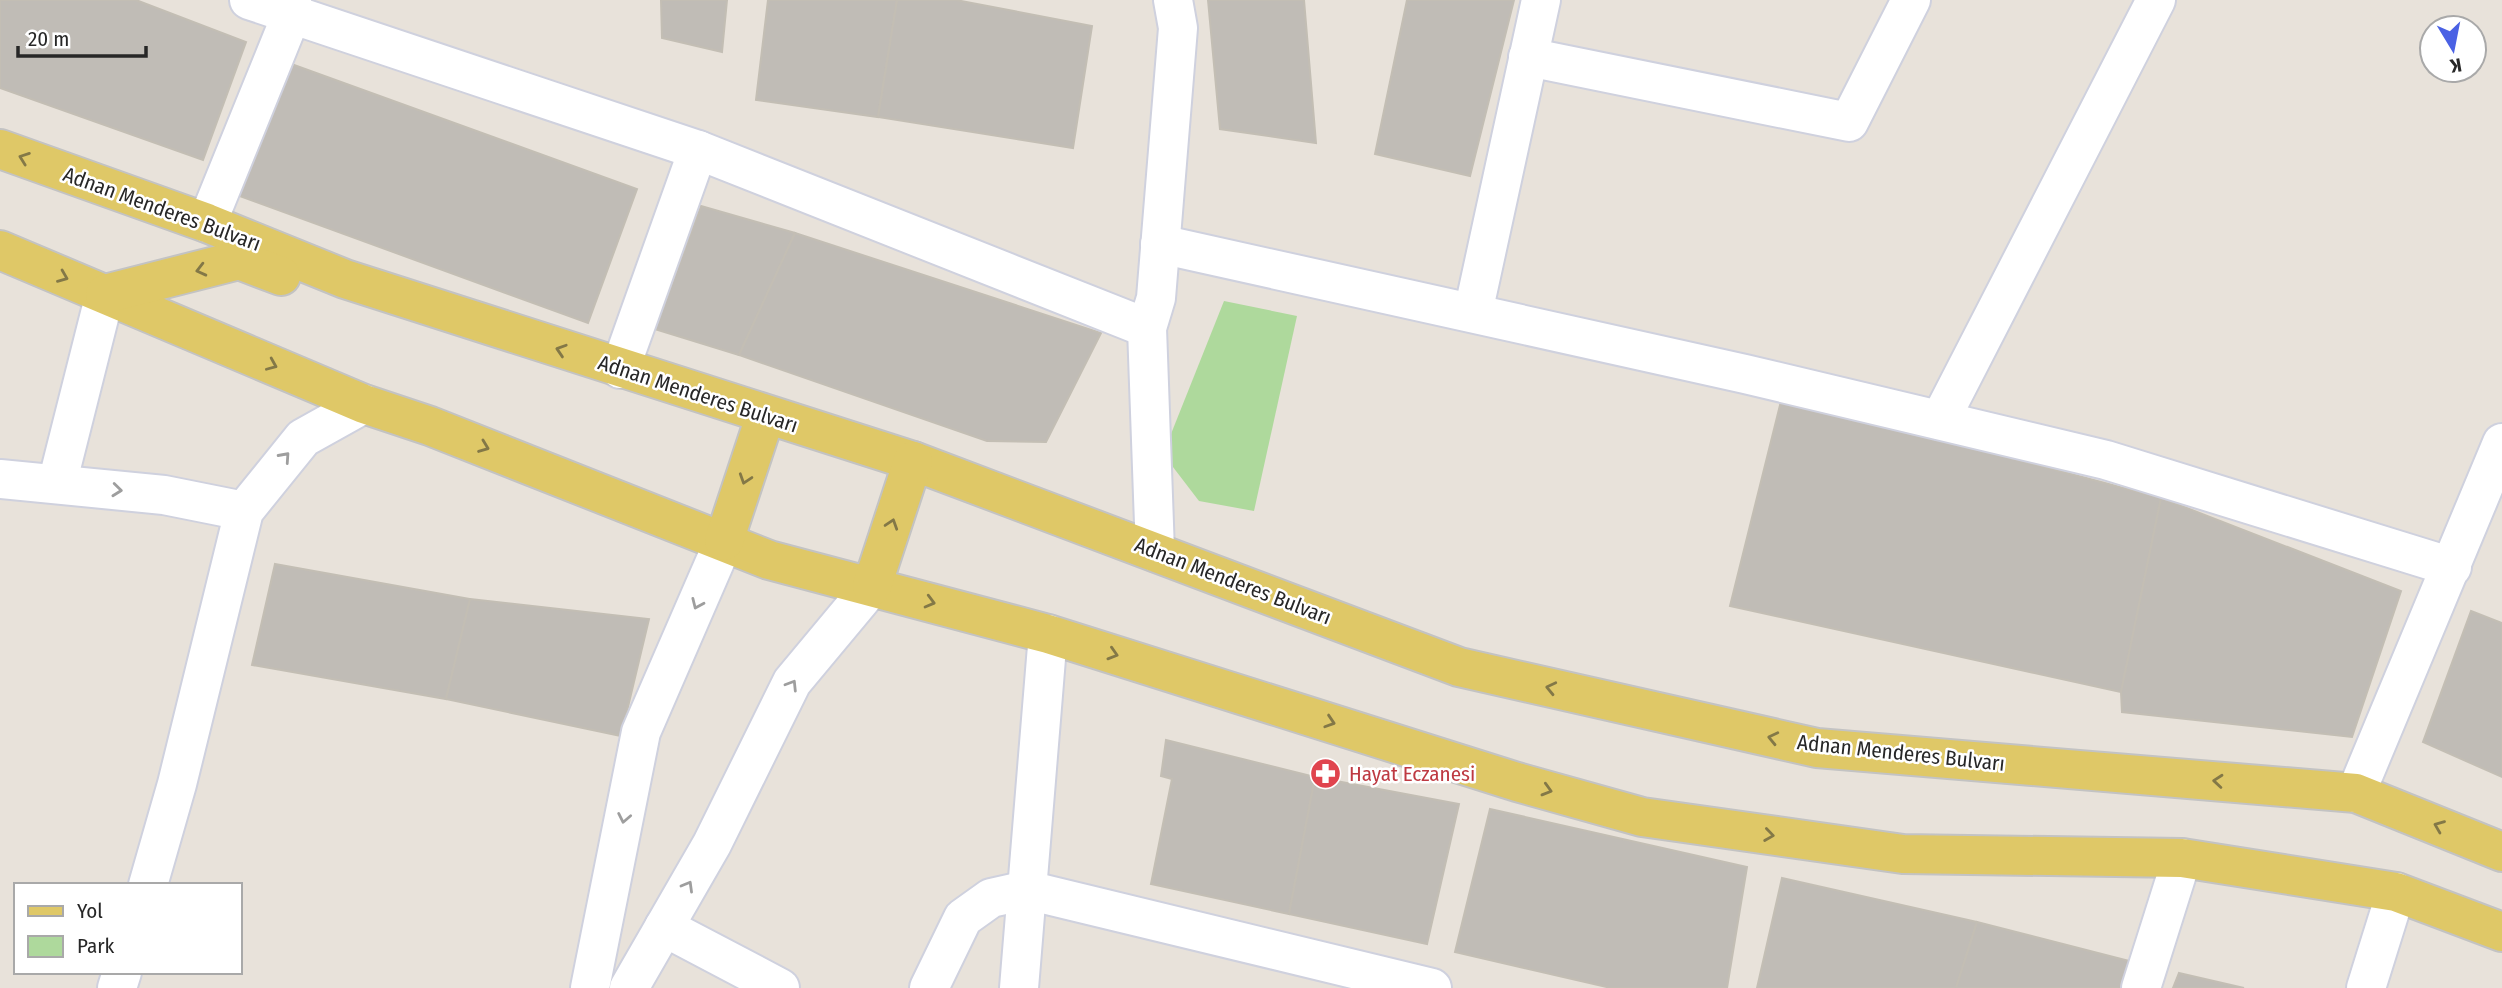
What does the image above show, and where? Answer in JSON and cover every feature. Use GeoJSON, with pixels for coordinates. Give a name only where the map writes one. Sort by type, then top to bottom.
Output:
{"type":"FeatureCollection","features":[{"type":"Feature","properties":{"kind":"main road","name":"Adnan Menderes Bulvarı"},"geometry":{"type":"LineString","coordinates":[[0,149],[207,223],[345,279],[765,416],[913,461],[1459,667],[1816,748],[2356,793],[2502,852]]}},
{"type":"Feature","properties":{"kind":"main road"},"geometry":{"type":"LineString","coordinates":[[0,250],[364,404],[430,426],[769,560],[1048,634],[1517,782],[1642,817],[1903,854],[2182,858],[2396,892],[2502,932]]}},
{"type":"Feature","properties":{"kind":"main road"},"geometry":{"type":"LineString","coordinates":[[104,294],[239,260],[368,308],[456,315]]}},
{"type":"Feature","properties":{"kind":"main road"},"geometry":{"type":"LineString","coordinates":[[724,541],[765,416]]}},
{"type":"Feature","properties":{"kind":"main road"},"geometry":{"type":"LineString","coordinates":[[872,586],[913,461]]}},
{"type":"Feature","properties":{"kind":"street"},"geometry":{"type":"LineString","coordinates":[[249,0],[291,8],[698,150],[1147,328]]}},
{"type":"Feature","properties":{"kind":"street"},"geometry":{"type":"LineString","coordinates":[[1155,552],[1147,328],[1156,298],[1178,28],[1173,0]]}},
{"type":"Feature","properties":{"kind":"street"},"geometry":{"type":"LineString","coordinates":[[1473,313],[1541,0]]}},
{"type":"Feature","properties":{"kind":"street"},"geometry":{"type":"LineString","coordinates":[[1528,57],[1849,122],[1911,0]]}},
{"type":"Feature","properties":{"kind":"street"},"geometry":{"type":"LineString","coordinates":[[1940,420],[2156,0]]}},
{"type":"Feature","properties":{"kind":"street"},"geometry":{"type":"LineString","coordinates":[[207,223],[291,8]]}},
{"type":"Feature","properties":{"kind":"street"},"geometry":{"type":"LineString","coordinates":[[620,369],[698,150]]}},
{"type":"Feature","properties":{"kind":"street"},"geometry":{"type":"LineString","coordinates":[[1160,244],[1473,313],[2106,460],[2452,567]]}},
{"type":"Feature","properties":{"kind":"street"},"geometry":{"type":"LineString","coordinates":[[57,484],[104,294]]}},
{"type":"Feature","properties":{"kind":"street"},"geometry":{"type":"LineString","coordinates":[[149,883],[177,784],[244,511],[303,438],[364,404]]}},
{"type":"Feature","properties":{"kind":"street"},"geometry":{"type":"LineString","coordinates":[[2356,793],[2502,443]]}},
{"type":"Feature","properties":{"kind":"street"},"geometry":{"type":"LineString","coordinates":[[0,479],[164,495],[244,511]]}},
{"type":"Feature","properties":{"kind":"street"},"geometry":{"type":"LineString","coordinates":[[590,988],[641,732],[724,541]]}},
{"type":"Feature","properties":{"kind":"street"},"geometry":{"type":"LineString","coordinates":[[629,988],[712,844],[792,682],[872,586]]}},
{"type":"Feature","properties":{"kind":"street"},"geometry":{"type":"LineString","coordinates":[[1019,988],[1048,634]]}},
{"type":"Feature","properties":{"kind":"street"},"geometry":{"type":"LineString","coordinates":[[2141,988],[2182,858]]}},
{"type":"Feature","properties":{"kind":"street"},"geometry":{"type":"LineString","coordinates":[[929,988],[963,918],[991,898],[1027,890],[1310,973],[1432,988]]}},
{"type":"Feature","properties":{"kind":"street"},"geometry":{"type":"LineString","coordinates":[[2367,988],[2396,892]]}},
{"type":"Feature","properties":{"kind":"street"},"geometry":{"type":"LineString","coordinates":[[664,927],[780,988]]}},
{"type":"Feature","properties":{"kind":"green space"},"geometry":{"type":"Polygon","coordinates":[[[1224,301],[1297,316],[1254,511],[1199,501],[1163,454],[1224,301]]]}},
{"type":"Feature","properties":{"kind":"building"},"geometry":{"type":"Polygon","coordinates":[[[0,0],[136,0],[246,42],[203,160],[0,88],[0,0]]]}},
{"type":"Feature","properties":{"kind":"building"},"geometry":{"type":"Polygon","coordinates":[[[661,0],[727,0],[722,52],[662,38],[661,0]]]}},
{"type":"Feature","properties":{"kind":"building"},"geometry":{"type":"Polygon","coordinates":[[[768,0],[897,0],[878,117],[756,100],[768,0]]]}},
{"type":"Feature","properties":{"kind":"building"},"geometry":{"type":"Polygon","coordinates":[[[897,0],[956,0],[1092,26],[1073,148],[878,117],[897,0]]]}},
{"type":"Feature","properties":{"kind":"building"},"geometry":{"type":"Polygon","coordinates":[[[1208,0],[1304,0],[1316,143],[1220,129],[1208,0]]]}},
{"type":"Feature","properties":{"kind":"building"},"geometry":{"type":"Polygon","coordinates":[[[1407,0],[1514,0],[1470,176],[1375,154],[1407,0]]]}},
{"type":"Feature","properties":{"kind":"building"},"geometry":{"type":"Polygon","coordinates":[[[283,61],[637,189],[588,323],[234,194],[283,61]]]}},
{"type":"Feature","properties":{"kind":"building"},"geometry":{"type":"Polygon","coordinates":[[[701,206],[795,233],[739,355],[655,329],[701,206]]]}},
{"type":"Feature","properties":{"kind":"building"},"geometry":{"type":"Polygon","coordinates":[[[795,233],[1101,333],[1046,442],[987,441],[739,355],[795,233]]]}},
{"type":"Feature","properties":{"kind":"building"},"geometry":{"type":"Polygon","coordinates":[[[1782,397],[2161,498],[2121,692],[1730,606],[1782,397]]]}},
{"type":"Feature","properties":{"kind":"building"},"geometry":{"type":"Polygon","coordinates":[[[2161,498],[2401,591],[2352,737],[2122,712],[2121,692],[2161,498]]]}},
{"type":"Feature","properties":{"kind":"building"},"geometry":{"type":"Polygon","coordinates":[[[275,564],[470,599],[446,699],[252,665],[275,564]]]}},
{"type":"Feature","properties":{"kind":"building"},"geometry":{"type":"Polygon","coordinates":[[[470,599],[649,619],[621,736],[446,699],[470,599]]]}},
{"type":"Feature","properties":{"kind":"building"},"geometry":{"type":"Polygon","coordinates":[[[2471,611],[2502,623],[2502,777],[2423,742],[2471,611]]]}},
{"type":"Feature","properties":{"kind":"building"},"geometry":{"type":"Polygon","coordinates":[[[1166,740],[1315,777],[1289,914],[1151,884],[1172,779],[1161,776],[1166,740]]]}},
{"type":"Feature","properties":{"kind":"building"},"geometry":{"type":"Polygon","coordinates":[[[1315,777],[1459,804],[1427,944],[1289,914],[1315,777]]]}},
{"type":"Feature","properties":{"kind":"building"},"geometry":{"type":"Polygon","coordinates":[[[1490,809],[1747,867],[1727,988],[1611,988],[1455,952],[1490,809]]]}},
{"type":"Feature","properties":{"kind":"building"},"geometry":{"type":"Polygon","coordinates":[[[1782,878],[1977,922],[1956,988],[1757,988],[1782,878]]]}},
{"type":"Feature","properties":{"kind":"building"},"geometry":{"type":"Polygon","coordinates":[[[1977,922],[2133,962],[2126,988],[1956,988],[1977,922]]]}},
{"type":"Feature","properties":{"kind":"building"},"geometry":{"type":"Polygon","coordinates":[[[2179,973],[2244,988],[2173,988],[2179,973]]]}},
{"type":"Feature","properties":{"kind":"place","name":"Hayat Eczanesi"},"geometry":{"type":"Point","coordinates":[1326,774]}}]}
